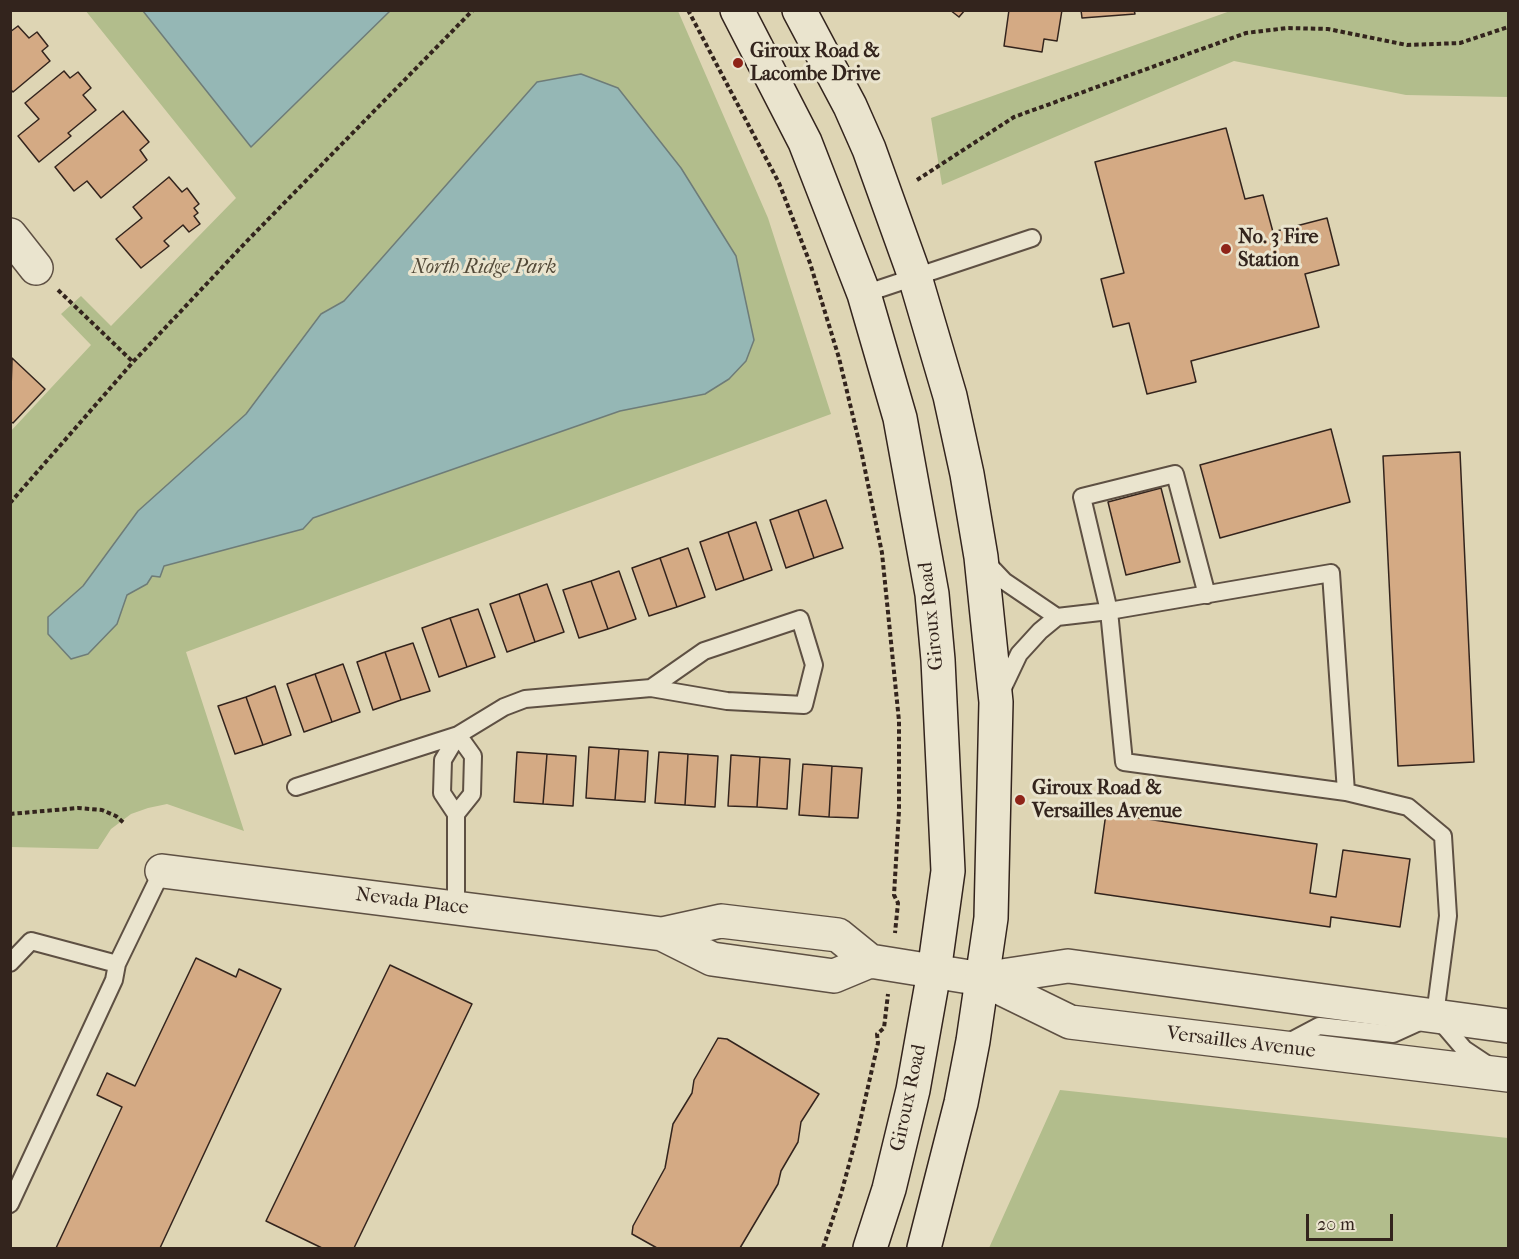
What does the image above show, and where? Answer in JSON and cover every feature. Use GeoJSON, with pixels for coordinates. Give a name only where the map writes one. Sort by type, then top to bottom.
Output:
{"type":"FeatureCollection","features":[{"type":"Feature","properties":{"kind":"main road","name":"Giroux Road"},"geometry":{"type":"LineString","coordinates":[[737,10],[805,142],[864,294],[900,418],[932,594],[938,660],[948,871],[934,972],[913,1090],[889,1189],[870,1248]]}},
{"type":"Feature","properties":{"kind":"main road"},"geometry":{"type":"LineString","coordinates":[[799,10],[850,106],[869,149],[915,277],[950,396],[967,474],[981,557],[996,702],[992,897],[982,979],[961,1103],[924,1248]]}},
{"type":"Feature","properties":{"kind":"main road"},"geometry":{"type":"LineString","coordinates":[[10,235],[36,268]]}},
{"type":"Feature","properties":{"kind":"main road","name":"Nevada Place"},"geometry":{"type":"LineString","coordinates":[[162,870],[662,934],[721,921],[838,935],[870,961],[934,972]]}},
{"type":"Feature","properties":{"kind":"main road","name":"Versailles Avenue"},"geometry":{"type":"LineString","coordinates":[[934,972],[982,979],[1068,966],[1509,1026]]}},
{"type":"Feature","properties":{"kind":"main road","name":"Versailles Avenue"},"geometry":{"type":"LineString","coordinates":[[982,979],[1070,1022],[1505,1074]]}},
{"type":"Feature","properties":{"kind":"lane"},"geometry":{"type":"LineString","coordinates":[[864,294],[1032,238]]}},
{"type":"Feature","properties":{"kind":"lane"},"geometry":{"type":"LineString","coordinates":[[1207,595],[1175,474],[1082,497],[1109,611],[1124,762],[1346,792],[1408,807],[1443,836],[1448,916],[1435,1015],[1464,1049],[1505,1074]]}},
{"type":"Feature","properties":{"kind":"lane"},"geometry":{"type":"LineString","coordinates":[[981,557],[1004,581],[1057,617]]}},
{"type":"Feature","properties":{"kind":"lane"},"geometry":{"type":"LineString","coordinates":[[996,702],[1019,654],[1040,630],[1057,617],[1109,611],[1331,573],[1346,792]]}},
{"type":"Feature","properties":{"kind":"lane"},"geometry":{"type":"LineString","coordinates":[[296,787],[458,735],[504,707],[525,699],[651,688],[727,701],[804,705],[814,665],[800,619],[704,651],[651,688]]}},
{"type":"Feature","properties":{"kind":"lane"},"geometry":{"type":"LineString","coordinates":[[456,814],[472,794],[473,756],[458,735]]}},
{"type":"Feature","properties":{"kind":"lane"},"geometry":{"type":"LineString","coordinates":[[456,907],[456,814],[442,793],[443,760],[458,735]]}},
{"type":"Feature","properties":{"kind":"lane"},"geometry":{"type":"LineString","coordinates":[[10,1203],[114,980],[117,964],[162,870]]}},
{"type":"Feature","properties":{"kind":"lane"},"geometry":{"type":"LineString","coordinates":[[10,963],[31,941],[117,964]]}},
{"type":"Feature","properties":{"kind":"lane"},"geometry":{"type":"LineString","coordinates":[[1279,1047],[1319,1026],[1393,1034],[1435,1015]]}},
{"type":"Feature","properties":{"kind":"path"},"geometry":{"type":"LineString","coordinates":[[10,503],[133,362],[262,225],[473,10]]}},
{"type":"Feature","properties":{"kind":"path"},"geometry":{"type":"LineString","coordinates":[[688,10],[779,183],[810,263],[838,358],[861,450],[882,553],[899,721],[899,811],[894,895],[898,903]]}},
{"type":"Feature","properties":{"kind":"path"},"geometry":{"type":"LineString","coordinates":[[917,180],[1014,117],[1246,33],[1287,28],[1328,29],[1407,45],[1418,45],[1460,43],[1509,27]]}},
{"type":"Feature","properties":{"kind":"path"},"geometry":{"type":"LineString","coordinates":[[36,268],[133,362]]}},
{"type":"Feature","properties":{"kind":"path"},"geometry":{"type":"LineString","coordinates":[[10,814],[78,808],[94,809],[116,816],[125,824]]}},
{"type":"Feature","properties":{"kind":"path"},"geometry":{"type":"LineString","coordinates":[[823,1248],[857,1136],[878,1043],[878,1034],[884,1028]]}},
{"type":"Feature","properties":{"kind":"green space","name":"North Ridge Park"},"geometry":{"type":"Polygon","coordinates":[[[85,10],[678,11],[768,218],[831,414],[186,652],[244,831],[167,804],[131,814],[111,829],[98,849],[11,847],[10,432],[91,345],[61,314],[81,296],[111,326],[236,198],[85,10]]]}},
{"type":"Feature","properties":{"kind":"green space"},"geometry":{"type":"Polygon","coordinates":[[[1233,10],[1508,11],[1508,97],[1406,95],[1234,61],[942,185],[931,118],[1233,10]]]}},
{"type":"Feature","properties":{"kind":"green space"},"geometry":{"type":"Polygon","coordinates":[[[1060,1090],[1508,1138],[1508,1248],[989,1248],[1060,1090]]]}},
{"type":"Feature","properties":{"kind":"water"},"geometry":{"type":"Polygon","coordinates":[[[143,11],[390,11],[251,147],[143,11]]]}},
{"type":"Feature","properties":{"kind":"water"},"geometry":{"type":"Polygon","coordinates":[[[581,74],[618,88],[681,168],[736,256],[754,340],[746,361],[729,379],[705,394],[620,411],[313,518],[303,529],[164,566],[160,577],[152,576],[147,584],[127,595],[117,624],[88,654],[71,659],[48,634],[48,617],[83,586],[138,511],[246,414],[321,314],[344,301],[537,82],[581,74]]]}},
{"type":"Feature","properties":{"kind":"building"},"geometry":{"type":"Polygon","coordinates":[[[950,10],[965,10],[959,17],[950,10]]]}},
{"type":"Feature","properties":{"kind":"building"},"geometry":{"type":"Polygon","coordinates":[[[1009,10],[1062,10],[1057,41],[1044,39],[1042,52],[1004,46],[1009,10]]]}},
{"type":"Feature","properties":{"kind":"building"},"geometry":{"type":"Polygon","coordinates":[[[1081,10],[1134,10],[1135,14],[1082,18],[1081,10]]]}},
{"type":"Feature","properties":{"kind":"building"},"geometry":{"type":"Polygon","coordinates":[[[18,26],[29,38],[37,32],[48,46],[42,51],[50,61],[13,92],[10,89],[10,32],[18,26]]]}},
{"type":"Feature","properties":{"kind":"building"},"geometry":{"type":"Polygon","coordinates":[[[64,71],[70,78],[78,72],[91,88],[83,95],[96,110],[68,133],[71,136],[39,162],[18,136],[39,119],[25,103],[64,71]]]}},
{"type":"Feature","properties":{"kind":"building"},"geometry":{"type":"Polygon","coordinates":[[[123,111],[149,142],[140,150],[147,160],[101,198],[87,181],[74,191],[55,167],[123,111]]]}},
{"type":"Feature","properties":{"kind":"building","name":"No. 3 Fire Station"},"geometry":{"type":"Polygon","coordinates":[[[1226,128],[1245,199],[1263,195],[1273,232],[1327,218],[1339,265],[1305,274],[1319,327],[1191,361],[1196,382],[1147,394],[1129,323],[1113,327],[1101,279],[1124,273],[1095,162],[1226,128]]]}},
{"type":"Feature","properties":{"kind":"building"},"geometry":{"type":"Polygon","coordinates":[[[169,177],[182,192],[187,188],[199,204],[194,208],[198,213],[194,216],[200,224],[189,232],[183,225],[164,241],[169,246],[141,268],[116,239],[142,218],[133,207],[169,177]]]}},
{"type":"Feature","properties":{"kind":"building"},"geometry":{"type":"Polygon","coordinates":[[[12,358],[45,389],[13,423],[10,421],[12,358]]]}},
{"type":"Feature","properties":{"kind":"building"},"geometry":{"type":"Polygon","coordinates":[[[1331,429],[1350,502],[1220,538],[1200,465],[1331,429]]]}},
{"type":"Feature","properties":{"kind":"building"},"geometry":{"type":"Polygon","coordinates":[[[1460,452],[1474,762],[1398,766],[1383,456],[1460,452]]]}},
{"type":"Feature","properties":{"kind":"building"},"geometry":{"type":"Polygon","coordinates":[[[1161,488],[1180,562],[1126,575],[1108,502],[1161,488]]]}},
{"type":"Feature","properties":{"kind":"building"},"geometry":{"type":"Polygon","coordinates":[[[826,500],[843,548],[814,558],[798,510],[826,500]]]}},
{"type":"Feature","properties":{"kind":"building"},"geometry":{"type":"Polygon","coordinates":[[[798,510],[814,558],[786,568],[770,520],[798,510]]]}},
{"type":"Feature","properties":{"kind":"building"},"geometry":{"type":"Polygon","coordinates":[[[756,522],[772,570],[744,580],[728,532],[756,522]]]}},
{"type":"Feature","properties":{"kind":"building"},"geometry":{"type":"Polygon","coordinates":[[[728,532],[744,580],[716,590],[700,542],[728,532]]]}},
{"type":"Feature","properties":{"kind":"building"},"geometry":{"type":"Polygon","coordinates":[[[688,548],[705,597],[677,607],[660,558],[688,548]]]}},
{"type":"Feature","properties":{"kind":"building"},"geometry":{"type":"Polygon","coordinates":[[[660,558],[677,607],[649,616],[632,568],[660,558]]]}},
{"type":"Feature","properties":{"kind":"building"},"geometry":{"type":"Polygon","coordinates":[[[619,571],[636,619],[608,629],[591,581],[619,571]]]}},
{"type":"Feature","properties":{"kind":"building"},"geometry":{"type":"Polygon","coordinates":[[[591,581],[608,629],[579,638],[563,590],[591,581]]]}},
{"type":"Feature","properties":{"kind":"building"},"geometry":{"type":"Polygon","coordinates":[[[547,584],[564,632],[535,642],[519,594],[547,584]]]}},
{"type":"Feature","properties":{"kind":"building"},"geometry":{"type":"Polygon","coordinates":[[[519,594],[535,642],[507,652],[490,604],[519,594]]]}},
{"type":"Feature","properties":{"kind":"building"},"geometry":{"type":"Polygon","coordinates":[[[478,609],[495,657],[467,667],[450,618],[478,609]]]}},
{"type":"Feature","properties":{"kind":"building"},"geometry":{"type":"Polygon","coordinates":[[[450,618],[467,667],[439,677],[422,628],[450,618]]]}},
{"type":"Feature","properties":{"kind":"building"},"geometry":{"type":"Polygon","coordinates":[[[413,643],[430,691],[401,700],[385,652],[413,643]]]}},
{"type":"Feature","properties":{"kind":"building"},"geometry":{"type":"Polygon","coordinates":[[[385,652],[401,700],[373,710],[357,662],[385,652]]]}},
{"type":"Feature","properties":{"kind":"building"},"geometry":{"type":"Polygon","coordinates":[[[343,664],[360,712],[332,722],[315,674],[343,664]]]}},
{"type":"Feature","properties":{"kind":"building"},"geometry":{"type":"Polygon","coordinates":[[[315,674],[332,722],[304,732],[287,684],[315,674]]]}},
{"type":"Feature","properties":{"kind":"building"},"geometry":{"type":"Polygon","coordinates":[[[275,686],[291,735],[263,745],[246,697],[275,686]]]}},
{"type":"Feature","properties":{"kind":"building"},"geometry":{"type":"Polygon","coordinates":[[[246,697],[263,745],[235,754],[218,706],[246,697]]]}},
{"type":"Feature","properties":{"kind":"building"},"geometry":{"type":"Polygon","coordinates":[[[589,747],[619,749],[615,800],[586,798],[589,747]]]}},
{"type":"Feature","properties":{"kind":"building"},"geometry":{"type":"Polygon","coordinates":[[[619,749],[648,751],[645,802],[615,800],[619,749]]]}},
{"type":"Feature","properties":{"kind":"building"},"geometry":{"type":"Polygon","coordinates":[[[517,752],[547,754],[543,804],[514,802],[517,752]]]}},
{"type":"Feature","properties":{"kind":"building"},"geometry":{"type":"Polygon","coordinates":[[[659,752],[688,754],[685,805],[655,803],[659,752]]]}},
{"type":"Feature","properties":{"kind":"building"},"geometry":{"type":"Polygon","coordinates":[[[547,754],[576,756],[573,806],[543,804],[547,754]]]}},
{"type":"Feature","properties":{"kind":"building"},"geometry":{"type":"Polygon","coordinates":[[[688,754],[718,756],[715,807],[685,805],[688,754]]]}},
{"type":"Feature","properties":{"kind":"building"},"geometry":{"type":"Polygon","coordinates":[[[731,755],[760,757],[757,807],[728,806],[731,755]]]}},
{"type":"Feature","properties":{"kind":"building"},"geometry":{"type":"Polygon","coordinates":[[[760,757],[790,759],[787,809],[757,807],[760,757]]]}},
{"type":"Feature","properties":{"kind":"building"},"geometry":{"type":"Polygon","coordinates":[[[803,764],[832,766],[829,817],[799,815],[803,764]]]}},
{"type":"Feature","properties":{"kind":"building"},"geometry":{"type":"Polygon","coordinates":[[[832,766],[862,768],[858,818],[829,817],[832,766]]]}},
{"type":"Feature","properties":{"kind":"building"},"geometry":{"type":"Polygon","coordinates":[[[1106,813],[1317,844],[1310,893],[1336,897],[1343,850],[1410,859],[1400,927],[1331,917],[1330,927],[1095,893],[1106,813]]]}},
{"type":"Feature","properties":{"kind":"building"},"geometry":{"type":"Polygon","coordinates":[[[196,958],[236,977],[239,969],[281,989],[160,1248],[56,1248],[122,1107],[97,1095],[107,1073],[135,1086],[196,958]]]}},
{"type":"Feature","properties":{"kind":"building"},"geometry":{"type":"Polygon","coordinates":[[[390,965],[472,1004],[354,1248],[322,1248],[266,1221],[390,965]]]}},
{"type":"Feature","properties":{"kind":"building"},"geometry":{"type":"Polygon","coordinates":[[[718,1038],[727,1039],[819,1094],[801,1122],[798,1142],[781,1171],[778,1184],[740,1248],[657,1248],[632,1234],[633,1226],[665,1168],[673,1124],[692,1093],[694,1080],[718,1038]]]}},
{"type":"Feature","properties":{"kind":"place","name":"Giroux Road & Lacombe Drive"},"geometry":{"type":"Point","coordinates":[738,63]}},
{"type":"Feature","properties":{"kind":"place","name":"No. 3 Fire Station"},"geometry":{"type":"Point","coordinates":[1226,249]}},
{"type":"Feature","properties":{"kind":"place","name":"Giroux Road & Versailles Avenue"},"geometry":{"type":"Point","coordinates":[1020,800]}}]}
